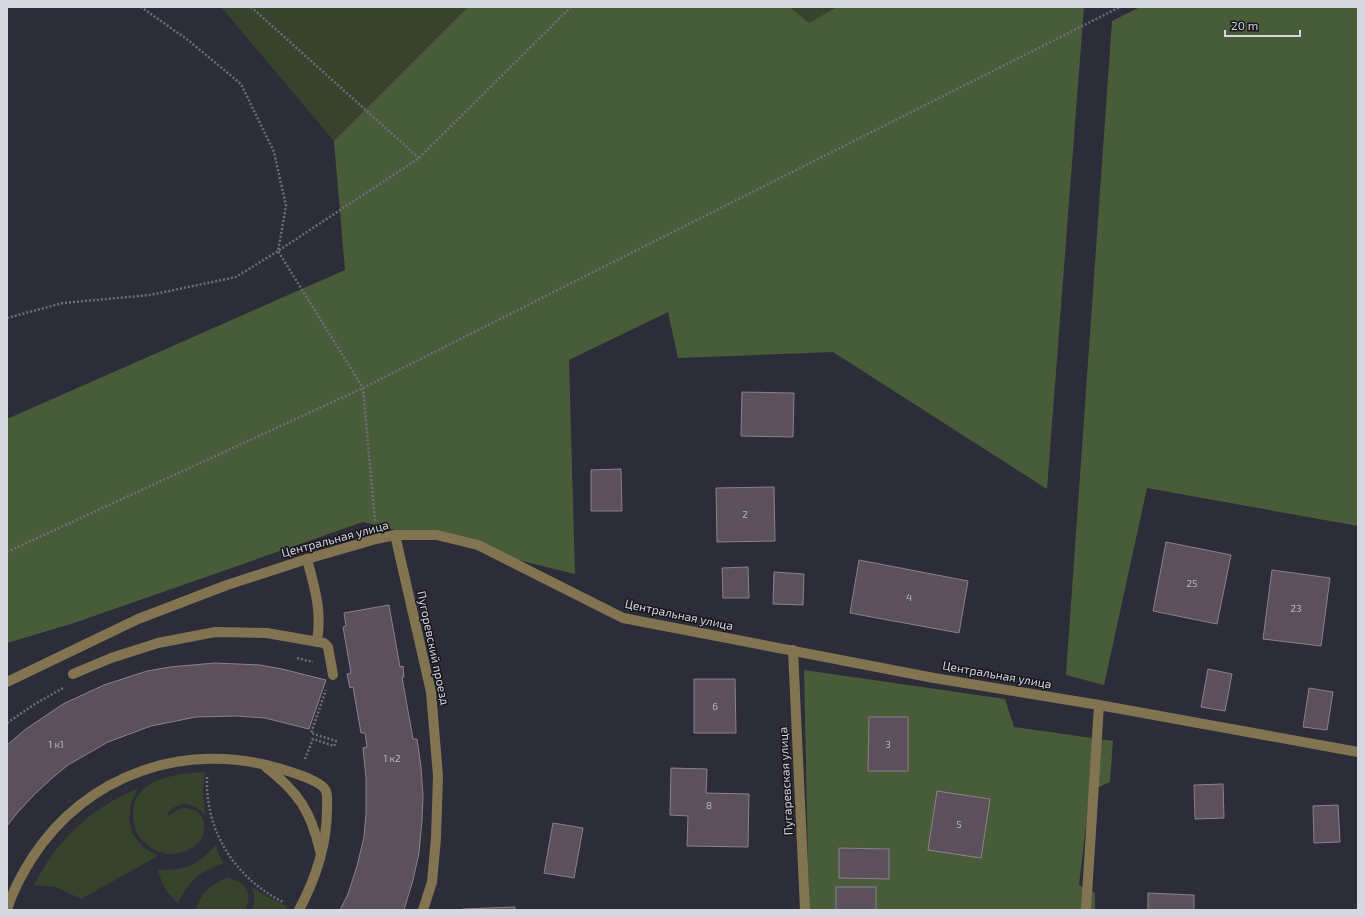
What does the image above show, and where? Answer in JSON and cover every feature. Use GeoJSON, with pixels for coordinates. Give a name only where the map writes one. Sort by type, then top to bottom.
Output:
{"type":"FeatureCollection","features":[{"type":"Feature","properties":{"kind":"street","name":"Центральная улица"},"geometry":{"type":"LineString","coordinates":[[7,682],[138,619],[227,585],[307,559],[376,539],[395,535],[437,534],[478,545],[623,618],[934,678],[1099,705],[1358,752]]}},
{"type":"Feature","properties":{"kind":"street","name":"Пугоревский проезд"},"geometry":{"type":"LineString","coordinates":[[395,535],[431,692],[438,776],[436,838],[432,882],[423,910]]}},
{"type":"Feature","properties":{"kind":"street"},"geometry":{"type":"LineString","coordinates":[[307,559],[319,606],[317,642]]}},
{"type":"Feature","properties":{"kind":"street"},"geometry":{"type":"LineString","coordinates":[[73,674],[111,658],[158,642],[215,632],[267,633],[324,643],[328,647],[333,675]]}},
{"type":"Feature","properties":{"kind":"street","name":"Пугаревская улица"},"geometry":{"type":"LineString","coordinates":[[793,650],[805,910]]}},
{"type":"Feature","properties":{"kind":"street"},"geometry":{"type":"LineString","coordinates":[[1086,910],[1099,705]]}},
{"type":"Feature","properties":{"kind":"street"},"geometry":{"type":"LineString","coordinates":[[11,909],[22,873],[42,844],[65,818],[93,796],[123,778],[156,766],[191,759],[226,758],[261,763],[298,774],[321,785],[326,790],[328,796],[327,822],[321,856],[310,889],[299,910]]}},
{"type":"Feature","properties":{"kind":"street"},"geometry":{"type":"LineString","coordinates":[[261,763],[284,781],[302,802],[315,828],[321,856]]}},
{"type":"Feature","properties":{"kind":"path"},"geometry":{"type":"LineString","coordinates":[[141,7],[188,40],[241,84],[274,152],[286,206],[278,251],[362,388],[376,539]]}},
{"type":"Feature","properties":{"kind":"path"},"geometry":{"type":"LineString","coordinates":[[251,7],[419,158]]}},
{"type":"Feature","properties":{"kind":"path"},"geometry":{"type":"LineString","coordinates":[[7,318],[63,303],[150,295],[236,277],[419,158],[571,7]]}},
{"type":"Feature","properties":{"kind":"path"},"geometry":{"type":"LineString","coordinates":[[7,552],[362,388],[1120,7]]}},
{"type":"Feature","properties":{"kind":"path"},"geometry":{"type":"LineString","coordinates":[[291,657],[317,664]]}},
{"type":"Feature","properties":{"kind":"path"},"geometry":{"type":"LineString","coordinates":[[7,723],[35,704],[69,685]]}},
{"type":"Feature","properties":{"kind":"path"},"geometry":{"type":"LineString","coordinates":[[312,744],[313,739],[334,746],[336,741],[311,733],[327,686]]}},
{"type":"Feature","properties":{"kind":"path"},"geometry":{"type":"LineString","coordinates":[[208,759],[206,789],[208,808],[221,843],[243,874],[273,897],[299,910]]}},
{"type":"Feature","properties":{"kind":"green space"},"geometry":{"type":"Polygon","coordinates":[[[221,7],[468,7],[334,141],[221,7]]]}},
{"type":"Feature","properties":{"kind":"green space"},"geometry":{"type":"Polygon","coordinates":[[[468,7],[790,7],[809,23],[837,7],[1084,7],[1047,489],[833,352],[678,358],[668,312],[569,360],[575,574],[363,522],[74,623],[7,643],[7,419],[345,270],[334,141],[468,7]]]}},
{"type":"Feature","properties":{"kind":"green space"},"geometry":{"type":"Polygon","coordinates":[[[790,7],[837,7],[809,23],[790,7]]]}},
{"type":"Feature","properties":{"kind":"green space"},"geometry":{"type":"Polygon","coordinates":[[[1140,7],[1358,7],[1358,526],[1147,488],[1104,685],[1066,675],[1112,21],[1140,7]]]}},
{"type":"Feature","properties":{"kind":"green space"},"geometry":{"type":"Polygon","coordinates":[[[804,670],[1005,699],[1014,727],[1113,741],[1110,782],[1090,791],[1079,885],[1095,893],[1095,910],[809,910],[804,670]]]}},
{"type":"Feature","properties":{"kind":"green space"},"geometry":{"type":"Polygon","coordinates":[[[205,772],[203,792],[205,815],[196,807],[186,804],[177,806],[167,813],[169,816],[177,810],[186,808],[201,815],[204,827],[201,840],[185,852],[171,854],[161,853],[145,843],[138,835],[136,830],[133,812],[136,800],[141,791],[150,784],[171,776],[205,772]]]}},
{"type":"Feature","properties":{"kind":"green space"},"geometry":{"type":"Polygon","coordinates":[[[138,788],[131,803],[129,819],[133,835],[144,848],[158,856],[81,899],[56,887],[34,885],[54,852],[77,827],[104,806],[138,788]]]}},
{"type":"Feature","properties":{"kind":"green space"},"geometry":{"type":"Polygon","coordinates":[[[216,845],[219,855],[224,863],[196,877],[182,895],[178,903],[165,888],[158,870],[184,868],[203,858],[216,845]]]}},
{"type":"Feature","properties":{"kind":"green space"},"geometry":{"type":"Polygon","coordinates":[[[228,878],[239,882],[246,889],[249,899],[245,910],[196,910],[203,894],[217,882],[228,878]]]}},
{"type":"Feature","properties":{"kind":"green space"},"geometry":{"type":"Polygon","coordinates":[[[252,887],[287,906],[285,910],[251,910],[254,901],[252,887]]]}},
{"type":"Feature","properties":{"kind":"building"},"geometry":{"type":"Polygon","coordinates":[[[742,392],[794,393],[793,437],[741,436],[742,392]]]}},
{"type":"Feature","properties":{"kind":"building"},"geometry":{"type":"Polygon","coordinates":[[[621,469],[622,511],[591,511],[591,470],[621,469]]]}},
{"type":"Feature","properties":{"kind":"building"},"geometry":{"type":"Polygon","coordinates":[[[774,487],[775,541],[717,542],[716,488],[774,487]]]}},
{"type":"Feature","properties":{"kind":"building"},"geometry":{"type":"Polygon","coordinates":[[[1166,542],[1231,555],[1217,624],[1153,611],[1166,542]]]}},
{"type":"Feature","properties":{"kind":"building"},"geometry":{"type":"Polygon","coordinates":[[[859,560],[968,581],[959,633],[850,613],[859,560]]]}},
{"type":"Feature","properties":{"kind":"building"},"geometry":{"type":"Polygon","coordinates":[[[748,567],[749,598],[723,598],[722,568],[748,567]]]}},
{"type":"Feature","properties":{"kind":"building"},"geometry":{"type":"Polygon","coordinates":[[[1272,570],[1330,578],[1321,646],[1263,639],[1272,570]]]}},
{"type":"Feature","properties":{"kind":"building"},"geometry":{"type":"Polygon","coordinates":[[[774,572],[804,574],[803,605],[773,604],[774,572]]]}},
{"type":"Feature","properties":{"kind":"building"},"geometry":{"type":"Polygon","coordinates":[[[389,605],[400,667],[403,666],[404,677],[402,677],[413,739],[417,739],[421,767],[423,796],[419,853],[404,910],[340,910],[348,894],[364,837],[366,778],[363,748],[367,747],[365,733],[361,733],[353,687],[350,688],[347,674],[351,673],[343,627],[346,626],[344,613],[389,605]]]}},
{"type":"Feature","properties":{"kind":"building"},"geometry":{"type":"Polygon","coordinates":[[[215,663],[260,665],[326,680],[309,729],[265,718],[236,716],[196,717],[151,726],[108,742],[68,765],[34,795],[7,826],[7,745],[26,729],[63,704],[104,685],[147,671],[170,667],[215,663]]]}},
{"type":"Feature","properties":{"kind":"building"},"geometry":{"type":"Polygon","coordinates":[[[1208,669],[1232,674],[1225,711],[1201,707],[1208,669]]]}},
{"type":"Feature","properties":{"kind":"building"},"geometry":{"type":"Polygon","coordinates":[[[694,679],[735,679],[736,733],[694,733],[694,679]]]}},
{"type":"Feature","properties":{"kind":"building"},"geometry":{"type":"Polygon","coordinates":[[[1309,688],[1333,692],[1327,730],[1303,727],[1309,688]]]}},
{"type":"Feature","properties":{"kind":"building"},"geometry":{"type":"Polygon","coordinates":[[[869,717],[908,717],[908,771],[868,771],[869,717]]]}},
{"type":"Feature","properties":{"kind":"building"},"geometry":{"type":"Polygon","coordinates":[[[671,768],[707,769],[706,793],[749,794],[748,847],[687,846],[688,816],[670,815],[671,768]]]}},
{"type":"Feature","properties":{"kind":"building"},"geometry":{"type":"Polygon","coordinates":[[[1223,784],[1224,818],[1195,819],[1194,785],[1223,784]]]}},
{"type":"Feature","properties":{"kind":"building"},"geometry":{"type":"Polygon","coordinates":[[[937,791],[990,799],[981,858],[928,850],[937,791]]]}},
{"type":"Feature","properties":{"kind":"building"},"geometry":{"type":"Polygon","coordinates":[[[1338,805],[1340,842],[1314,843],[1313,806],[1338,805]]]}},
{"type":"Feature","properties":{"kind":"building"},"geometry":{"type":"Polygon","coordinates":[[[553,823],[583,828],[574,878],[544,873],[553,823]]]}},
{"type":"Feature","properties":{"kind":"building"},"geometry":{"type":"Polygon","coordinates":[[[839,848],[889,849],[889,879],[839,878],[839,848]]]}},
{"type":"Feature","properties":{"kind":"building"},"geometry":{"type":"Polygon","coordinates":[[[836,887],[876,887],[876,910],[836,910],[836,887]]]}},
{"type":"Feature","properties":{"kind":"building"},"geometry":{"type":"Polygon","coordinates":[[[1148,893],[1194,895],[1194,910],[1148,910],[1148,893]]]}},
{"type":"Feature","properties":{"kind":"building"},"geometry":{"type":"Polygon","coordinates":[[[515,907],[515,910],[463,910],[463,909],[515,907]]]}}]}
